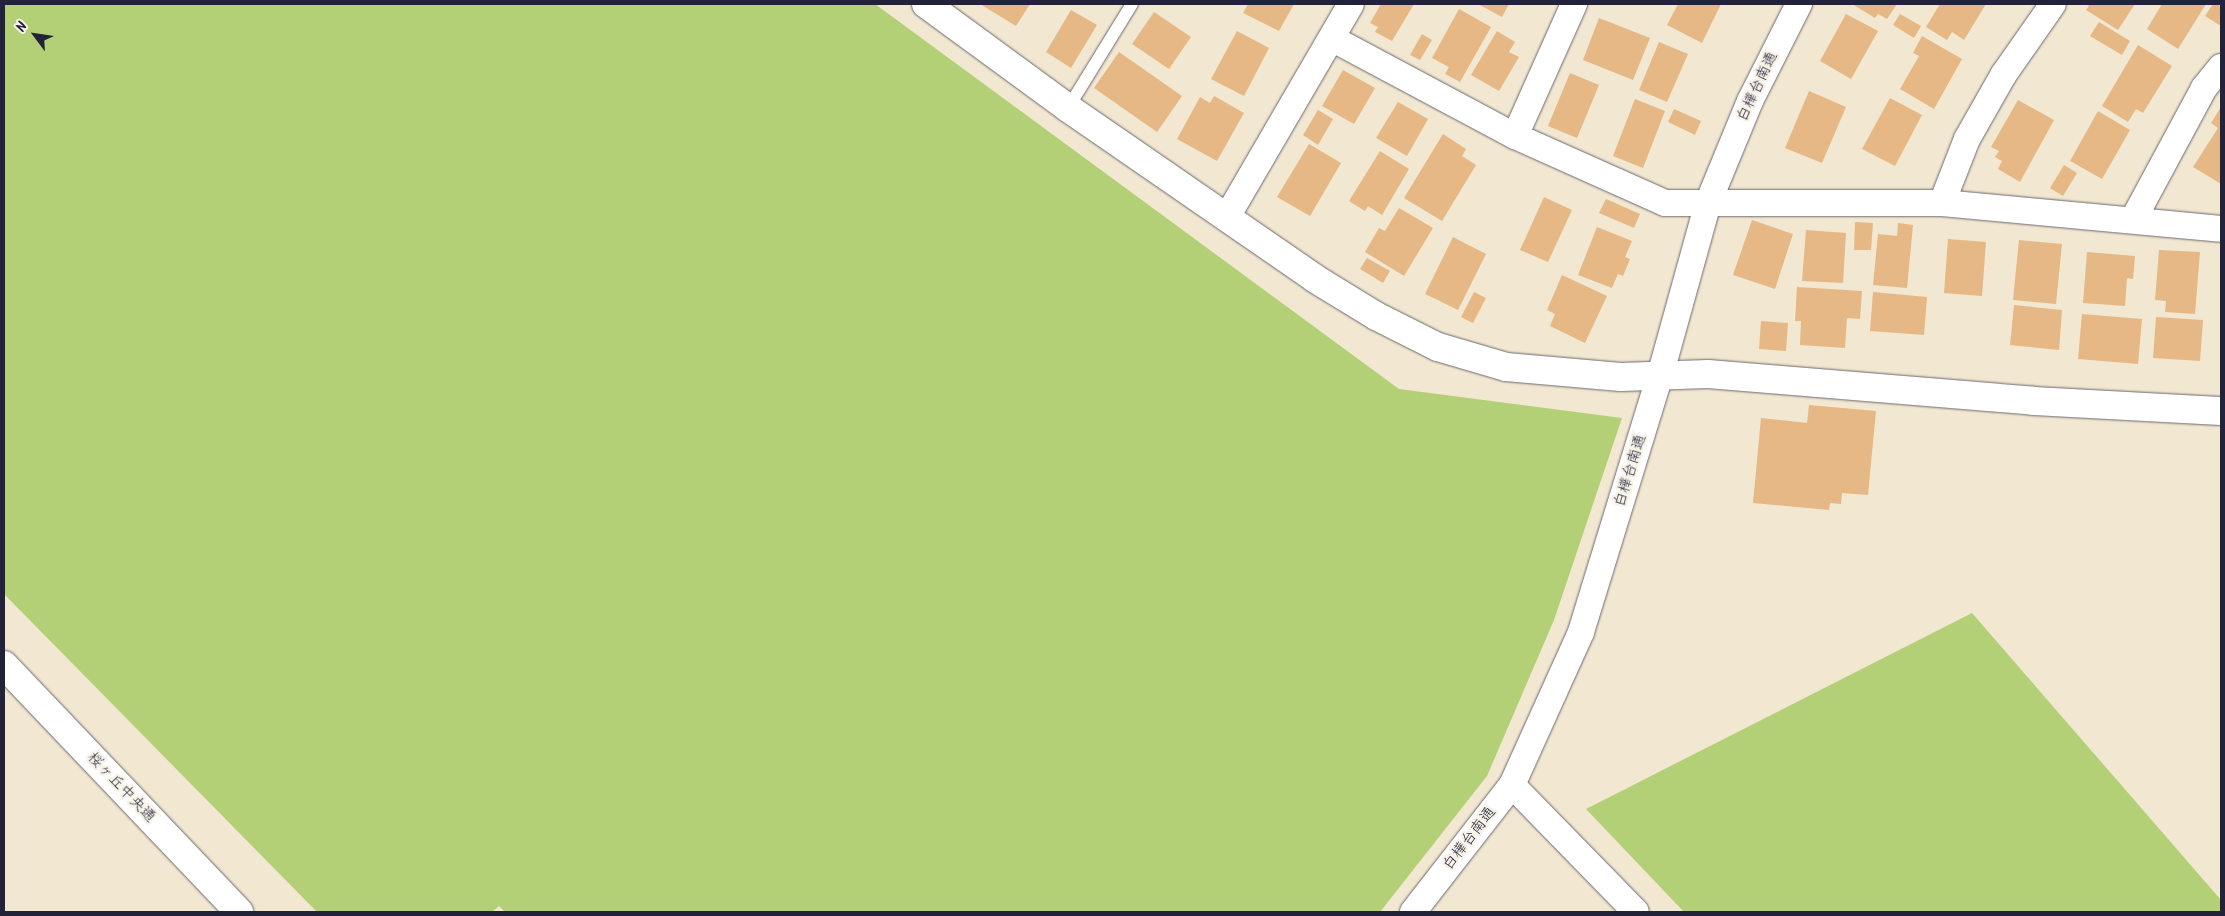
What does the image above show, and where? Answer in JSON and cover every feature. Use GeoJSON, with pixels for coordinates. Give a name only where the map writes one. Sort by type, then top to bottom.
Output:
{"type":"FeatureCollection","features":[{"type":"Feature","properties":{"kind":"street"},"geometry":{"type":"LineString","coordinates":[[926,4],[1068,108],[1330,288],[1376,316],[1438,348],[1506,367],[1621,377],[1708,374],[2034,400],[2221,412]]}},
{"type":"Feature","properties":{"kind":"street"},"geometry":{"type":"LineString","coordinates":[[1227,218],[1333,39],[1351,4]]}},
{"type":"Feature","properties":{"kind":"street"},"geometry":{"type":"LineString","coordinates":[[1515,136],[1574,4]]}},
{"type":"Feature","properties":{"kind":"street","name":"白樺台南通"},"geometry":{"type":"LineString","coordinates":[[1412,912],[1512,785],[1581,632],[1660,376],[1708,203],[1750,101],[1799,4]]}},
{"type":"Feature","properties":{"kind":"street"},"geometry":{"type":"LineString","coordinates":[[1942,203],[1967,138],[2004,74],[2053,4]]}},
{"type":"Feature","properties":{"kind":"street"},"geometry":{"type":"LineString","coordinates":[[1333,39],[1515,136],[1665,203],[1942,203],[2221,229]]}},
{"type":"Feature","properties":{"kind":"street"},"geometry":{"type":"LineString","coordinates":[[2132,220],[2204,88],[2221,67]]}},
{"type":"Feature","properties":{"kind":"street","name":"桜ヶ丘中央通"},"geometry":{"type":"LineString","coordinates":[[4,665],[239,912]]}},
{"type":"Feature","properties":{"kind":"street"},"geometry":{"type":"LineString","coordinates":[[1512,785],[1636,912]]}},
{"type":"Feature","properties":{"kind":"lane"},"geometry":{"type":"LineString","coordinates":[[1068,108],[1132,4]]}},
{"type":"Feature","properties":{"kind":"green space"},"geometry":{"type":"Polygon","coordinates":[[[4,4],[875,4],[1399,389],[1622,418],[1554,620],[1487,776],[1380,912],[505,912],[499,906],[492,912],[317,912],[4,594],[4,4]]]}},
{"type":"Feature","properties":{"kind":"green space"},"geometry":{"type":"Polygon","coordinates":[[[1972,613],[2221,900],[2221,912],[1684,912],[1586,809],[1972,613]]]}},
{"type":"Feature","properties":{"kind":"building"},"geometry":{"type":"Polygon","coordinates":[[[980,4],[1030,4],[1016,26],[980,4]]]}},
{"type":"Feature","properties":{"kind":"building"},"geometry":{"type":"Polygon","coordinates":[[[1248,4],[1294,4],[1279,31],[1243,13],[1248,4]]]}},
{"type":"Feature","properties":{"kind":"building"},"geometry":{"type":"Polygon","coordinates":[[[1381,4],[1414,4],[1392,41],[1375,32],[1378,27],[1370,23],[1381,4]]]}},
{"type":"Feature","properties":{"kind":"building"},"geometry":{"type":"Polygon","coordinates":[[[1478,4],[1509,4],[1502,17],[1478,4]]]}},
{"type":"Feature","properties":{"kind":"building"},"geometry":{"type":"Polygon","coordinates":[[[1678,4],[1721,4],[1702,43],[1667,25],[1678,4]]]}},
{"type":"Feature","properties":{"kind":"building"},"geometry":{"type":"Polygon","coordinates":[[[1852,4],[1897,4],[1887,19],[1878,14],[1875,18],[1852,4]]]}},
{"type":"Feature","properties":{"kind":"building"},"geometry":{"type":"Polygon","coordinates":[[[1940,4],[1986,4],[1964,40],[1952,32],[1947,40],[1926,27],[1940,4]]]}},
{"type":"Feature","properties":{"kind":"building"},"geometry":{"type":"Polygon","coordinates":[[[2086,4],[2135,4],[2118,30],[2086,10],[2089,6],[2086,4]]]}},
{"type":"Feature","properties":{"kind":"building"},"geometry":{"type":"Polygon","coordinates":[[[2162,4],[2206,4],[2178,49],[2147,29],[2162,4]]]}},
{"type":"Feature","properties":{"kind":"building"},"geometry":{"type":"Polygon","coordinates":[[[2213,4],[2221,6],[2221,26],[2205,16],[2213,4]]]}},
{"type":"Feature","properties":{"kind":"building"},"geometry":{"type":"Polygon","coordinates":[[[1459,9],[1491,27],[1460,82],[1445,74],[1449,67],[1432,58],[1459,9]]]}},
{"type":"Feature","properties":{"kind":"building"},"geometry":{"type":"Polygon","coordinates":[[[1071,10],[1097,25],[1071,68],[1046,52],[1071,10]]]}},
{"type":"Feature","properties":{"kind":"building"},"geometry":{"type":"Polygon","coordinates":[[[1154,12],[1191,37],[1169,69],[1132,44],[1154,12]]]}},
{"type":"Feature","properties":{"kind":"building"},"geometry":{"type":"Polygon","coordinates":[[[1846,14],[1878,31],[1851,79],[1820,61],[1846,14]]]}},
{"type":"Feature","properties":{"kind":"building"},"geometry":{"type":"Polygon","coordinates":[[[1900,14],[1921,26],[1914,38],[1893,25],[1900,14]]]}},
{"type":"Feature","properties":{"kind":"building"},"geometry":{"type":"Polygon","coordinates":[[[1599,18],[1650,38],[1633,80],[1583,60],[1599,18]]]}},
{"type":"Feature","properties":{"kind":"building"},"geometry":{"type":"Polygon","coordinates":[[[2099,22],[2130,41],[2122,55],[2090,36],[2099,22]]]}},
{"type":"Feature","properties":{"kind":"building"},"geometry":{"type":"Polygon","coordinates":[[[1237,31],[1269,48],[1244,96],[1211,79],[1237,31]]]}},
{"type":"Feature","properties":{"kind":"building"},"geometry":{"type":"Polygon","coordinates":[[[1497,31],[1515,42],[1509,52],[1519,57],[1499,91],[1471,75],[1497,31]]]}},
{"type":"Feature","properties":{"kind":"building"},"geometry":{"type":"Polygon","coordinates":[[[1422,34],[1432,40],[1420,60],[1410,55],[1422,34]]]}},
{"type":"Feature","properties":{"kind":"building"},"geometry":{"type":"Polygon","coordinates":[[[1922,36],[1962,59],[1934,109],[1900,89],[1919,56],[1913,53],[1922,36]]]}},
{"type":"Feature","properties":{"kind":"building"},"geometry":{"type":"Polygon","coordinates":[[[1659,42],[1688,54],[1667,102],[1639,90],[1659,42]]]}},
{"type":"Feature","properties":{"kind":"building"},"geometry":{"type":"Polygon","coordinates":[[[2138,45],[2172,66],[2143,113],[2136,109],[2128,122],[2102,106],[2138,45]]]}},
{"type":"Feature","properties":{"kind":"building"},"geometry":{"type":"Polygon","coordinates":[[[1119,52],[1182,96],[1157,132],[1094,88],[1119,52]]]}},
{"type":"Feature","properties":{"kind":"building"},"geometry":{"type":"Polygon","coordinates":[[[1343,70],[1375,88],[1354,124],[1322,106],[1343,70]]]}},
{"type":"Feature","properties":{"kind":"building"},"geometry":{"type":"Polygon","coordinates":[[[1570,73],[1599,85],[1577,138],[1548,126],[1570,73]]]}},
{"type":"Feature","properties":{"kind":"building"},"geometry":{"type":"Polygon","coordinates":[[[1809,91],[1846,107],[1822,163],[1785,148],[1809,91]]]}},
{"type":"Feature","properties":{"kind":"building"},"geometry":{"type":"Polygon","coordinates":[[[1214,96],[1244,113],[1217,161],[1177,139],[1200,97],[1210,103],[1214,96]]]}},
{"type":"Feature","properties":{"kind":"building"},"geometry":{"type":"Polygon","coordinates":[[[1890,98],[1922,115],[1895,166],[1862,149],[1890,98]]]}},
{"type":"Feature","properties":{"kind":"building"},"geometry":{"type":"Polygon","coordinates":[[[1635,99],[1665,111],[1643,168],[1613,156],[1635,99]]]}},
{"type":"Feature","properties":{"kind":"building"},"geometry":{"type":"Polygon","coordinates":[[[2018,100],[2054,120],[2020,182],[1998,169],[2002,161],[1995,157],[1999,151],[1991,147],[2018,100]]]}},
{"type":"Feature","properties":{"kind":"building"},"geometry":{"type":"Polygon","coordinates":[[[1398,102],[1428,119],[1407,156],[1376,138],[1398,102]]]}},
{"type":"Feature","properties":{"kind":"building"},"geometry":{"type":"Polygon","coordinates":[[[2221,107],[2221,184],[2193,167],[2218,128],[2211,123],[2221,107]]]}},
{"type":"Feature","properties":{"kind":"building"},"geometry":{"type":"Polygon","coordinates":[[[1674,109],[1701,121],[1695,135],[1668,122],[1674,109]]]}},
{"type":"Feature","properties":{"kind":"building"},"geometry":{"type":"Polygon","coordinates":[[[1318,110],[1333,119],[1318,145],[1303,135],[1318,110]]]}},
{"type":"Feature","properties":{"kind":"building"},"geometry":{"type":"Polygon","coordinates":[[[2098,111],[2130,130],[2102,179],[2070,161],[2098,111]]]}},
{"type":"Feature","properties":{"kind":"building"},"geometry":{"type":"Polygon","coordinates":[[[1443,134],[1466,149],[1462,156],[1476,165],[1442,221],[1404,198],[1443,134]]]}},
{"type":"Feature","properties":{"kind":"building"},"geometry":{"type":"Polygon","coordinates":[[[1309,144],[1341,163],[1310,216],[1277,197],[1309,144]]]}},
{"type":"Feature","properties":{"kind":"building"},"geometry":{"type":"Polygon","coordinates":[[[1380,151],[1409,169],[1382,215],[1368,206],[1365,211],[1349,201],[1380,151]]]}},
{"type":"Feature","properties":{"kind":"building"},"geometry":{"type":"Polygon","coordinates":[[[2064,165],[2077,173],[2063,196],[2050,188],[2064,165]]]}},
{"type":"Feature","properties":{"kind":"building"},"geometry":{"type":"Polygon","coordinates":[[[1544,197],[1572,210],[1548,262],[1520,250],[1544,197]]]}},
{"type":"Feature","properties":{"kind":"building"},"geometry":{"type":"Polygon","coordinates":[[[1606,199],[1640,214],[1634,228],[1599,213],[1606,199]]]}},
{"type":"Feature","properties":{"kind":"building"},"geometry":{"type":"Polygon","coordinates":[[[1399,208],[1433,228],[1404,276],[1365,252],[1379,228],[1385,231],[1399,208]]]}},
{"type":"Feature","properties":{"kind":"building"},"geometry":{"type":"Polygon","coordinates":[[[1752,220],[1793,234],[1775,289],[1733,275],[1752,220]]]}},
{"type":"Feature","properties":{"kind":"building"},"geometry":{"type":"Polygon","coordinates":[[[1855,222],[1873,223],[1871,250],[1854,250],[1855,222]]]}},
{"type":"Feature","properties":{"kind":"building"},"geometry":{"type":"Polygon","coordinates":[[[1898,223],[1913,225],[1907,288],[1873,285],[1878,234],[1897,236],[1898,223]]]}},
{"type":"Feature","properties":{"kind":"building"},"geometry":{"type":"Polygon","coordinates":[[[1597,227],[1632,241],[1625,257],[1630,259],[1623,276],[1618,274],[1612,288],[1578,275],[1597,227]]]}},
{"type":"Feature","properties":{"kind":"building"},"geometry":{"type":"Polygon","coordinates":[[[1806,230],[1846,233],[1843,283],[1802,281],[1806,230]]]}},
{"type":"Feature","properties":{"kind":"building"},"geometry":{"type":"Polygon","coordinates":[[[1453,237],[1486,254],[1458,310],[1425,294],[1453,237]]]}},
{"type":"Feature","properties":{"kind":"building"},"geometry":{"type":"Polygon","coordinates":[[[1948,239],[1986,242],[1982,296],[1944,293],[1948,239]]]}},
{"type":"Feature","properties":{"kind":"building"},"geometry":{"type":"Polygon","coordinates":[[[2019,240],[2062,244],[2056,304],[2013,300],[2019,240]]]}},
{"type":"Feature","properties":{"kind":"building"},"geometry":{"type":"Polygon","coordinates":[[[2159,250],[2200,252],[2195,314],[2165,312],[2166,301],[2155,300],[2159,250]]]}},
{"type":"Feature","properties":{"kind":"building"},"geometry":{"type":"Polygon","coordinates":[[[2087,252],[2135,256],[2133,279],[2127,278],[2125,306],[2083,303],[2087,252]]]}},
{"type":"Feature","properties":{"kind":"building"},"geometry":{"type":"Polygon","coordinates":[[[1367,258],[1390,271],[1383,283],[1360,269],[1367,258]]]}},
{"type":"Feature","properties":{"kind":"building"},"geometry":{"type":"Polygon","coordinates":[[[1562,275],[1607,296],[1585,343],[1550,326],[1555,314],[1547,310],[1562,275]]]}},
{"type":"Feature","properties":{"kind":"building"},"geometry":{"type":"Polygon","coordinates":[[[1797,287],[1862,291],[1860,319],[1847,318],[1845,348],[1800,345],[1801,321],[1795,321],[1797,287]]]}},
{"type":"Feature","properties":{"kind":"building"},"geometry":{"type":"Polygon","coordinates":[[[1474,292],[1486,298],[1473,323],[1461,317],[1474,292]]]}},
{"type":"Feature","properties":{"kind":"building"},"geometry":{"type":"Polygon","coordinates":[[[1873,292],[1927,297],[1924,335],[1870,331],[1873,292]]]}},
{"type":"Feature","properties":{"kind":"building"},"geometry":{"type":"Polygon","coordinates":[[[2014,305],[2062,310],[2059,350],[2010,345],[2014,305]]]}},
{"type":"Feature","properties":{"kind":"building"},"geometry":{"type":"Polygon","coordinates":[[[2082,314],[2142,319],[2138,364],[2078,359],[2082,314]]]}},
{"type":"Feature","properties":{"kind":"building"},"geometry":{"type":"Polygon","coordinates":[[[2156,317],[2203,320],[2200,361],[2153,358],[2156,317]]]}},
{"type":"Feature","properties":{"kind":"building"},"geometry":{"type":"Polygon","coordinates":[[[1761,321],[1788,323],[1786,351],[1759,349],[1761,321]]]}},
{"type":"Feature","properties":{"kind":"building"},"geometry":{"type":"Polygon","coordinates":[[[1809,405],[1876,411],[1868,495],[1842,493],[1841,504],[1830,503],[1829,510],[1753,503],[1761,418],[1807,423],[1809,405]]]}}]}
